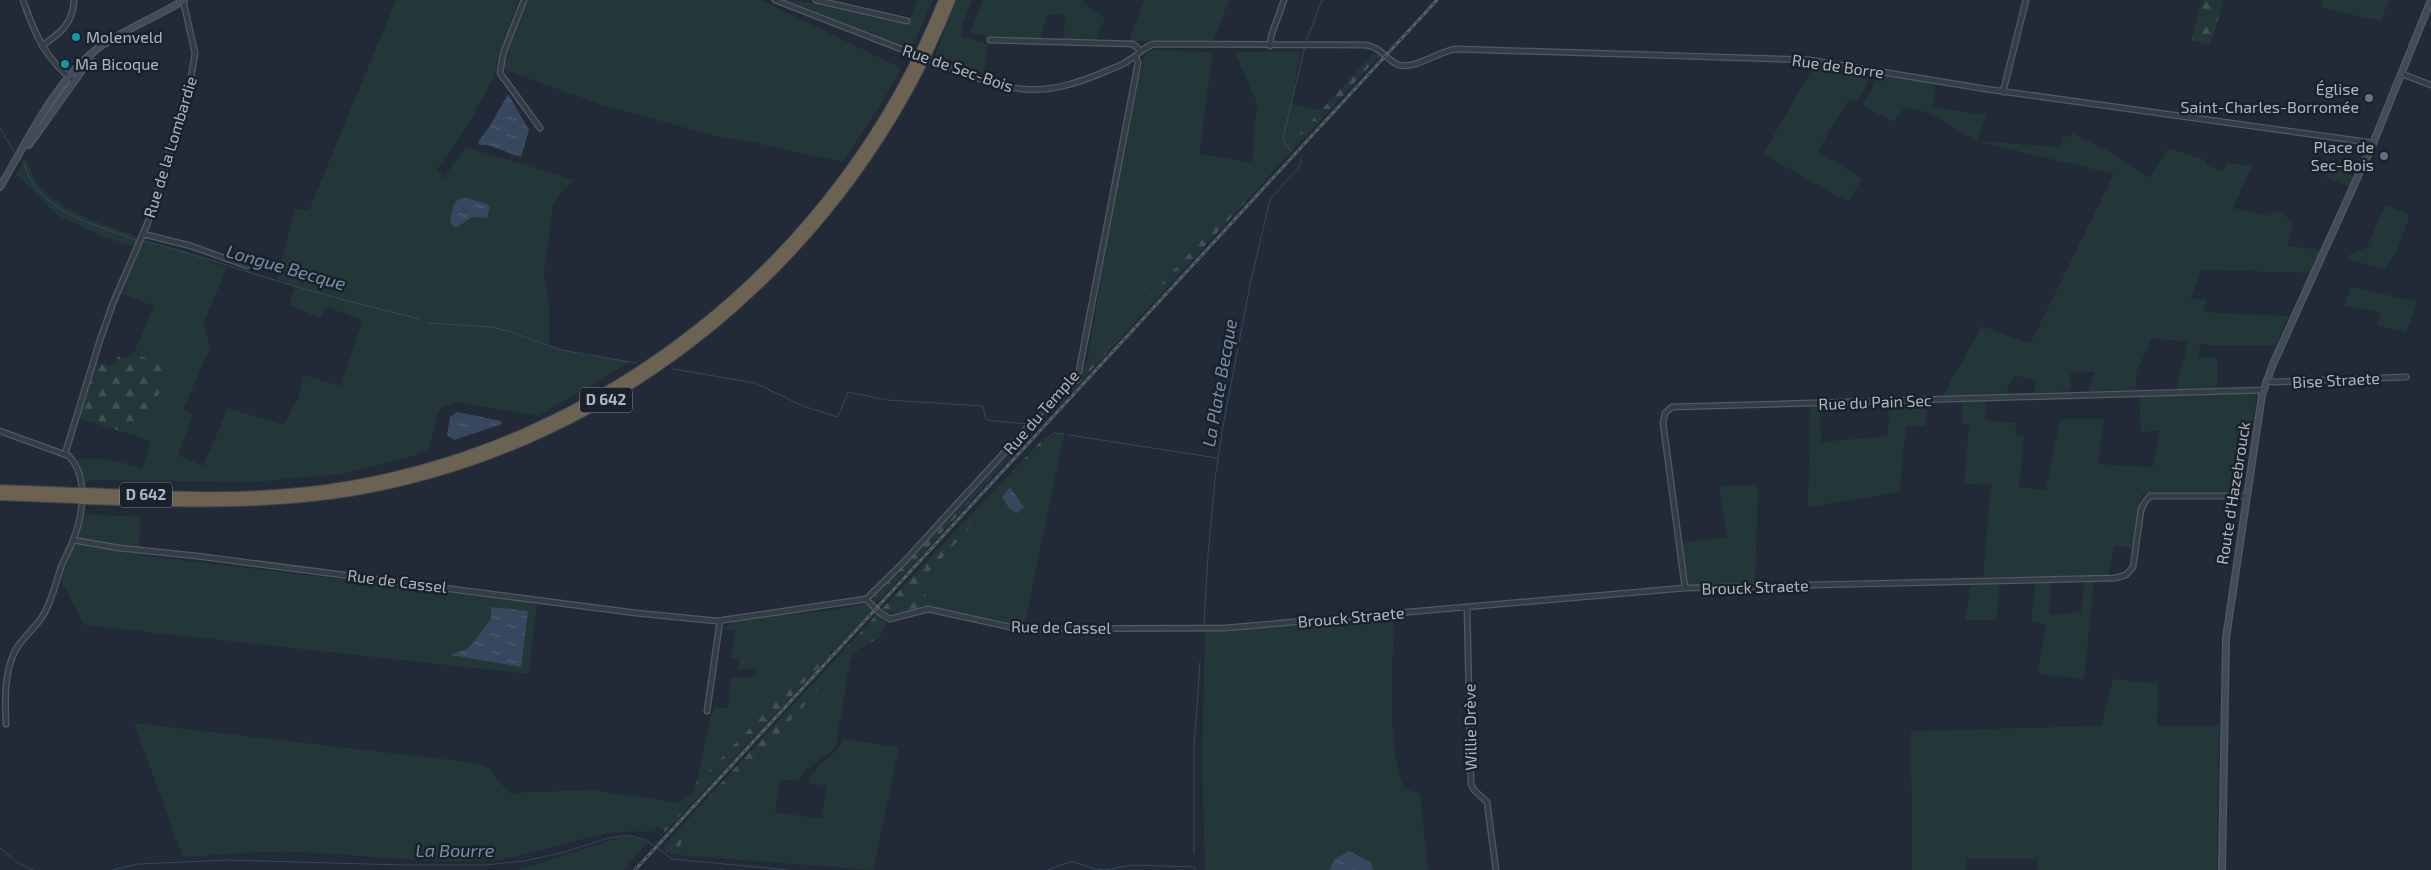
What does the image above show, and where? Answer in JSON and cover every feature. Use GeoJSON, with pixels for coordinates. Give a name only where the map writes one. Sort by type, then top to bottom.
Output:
{"type":"FeatureCollection","features":[{"type":"Feature","properties":{"kind":"highway","name":"D 642"},"geometry":{"type":"LineString","coordinates":[[0,496],[244,496],[300,492],[364,482],[427,467],[490,447],[549,422],[599,396],[662,357],[714,318],[768,268],[812,220],[849,172],[883,122],[914,65],[943,0]]}},
{"type":"Feature","properties":{"kind":"highway","name":"D 642"},"geometry":{"type":"LineString","coordinates":[[86,496],[247,503],[303,498],[358,490],[413,478],[484,456],[544,432],[602,402],[657,368],[710,329],[766,280],[810,232],[857,174],[892,120],[927,55],[951,0]]}},
{"type":"Feature","properties":{"kind":"highway","name":"D 642"},"geometry":{"type":"LineString","coordinates":[[0,489],[76,496]]}},
{"type":"Feature","properties":{"kind":"street"},"geometry":{"type":"LineString","coordinates":[[23,0],[35,34],[42,46],[71,79]]}},
{"type":"Feature","properties":{"kind":"street"},"geometry":{"type":"LineString","coordinates":[[42,46],[70,21],[73,15],[74,0]]}},
{"type":"Feature","properties":{"kind":"street"},"geometry":{"type":"LineString","coordinates":[[0,187],[71,79],[106,43],[183,0]]}},
{"type":"Feature","properties":{"kind":"street","name":"Rue de la Lombardie"},"geometry":{"type":"LineString","coordinates":[[66,454],[111,308],[143,234],[194,68],[194,45],[183,0]]}},
{"type":"Feature","properties":{"kind":"street"},"geometry":{"type":"LineString","coordinates":[[524,0],[503,54],[500,73],[540,128]]}},
{"type":"Feature","properties":{"kind":"street","name":"Rue de Sec-Bois"},"geometry":{"type":"LineString","coordinates":[[776,0],[996,84],[1036,90],[1056,88],[1080,82],[1122,65],[1141,51],[1155,44],[1305,46]]}},
{"type":"Feature","properties":{"kind":"street","name":"Rue de Sec-Bois"},"geometry":{"type":"LineString","coordinates":[[816,0],[907,21]]}},
{"type":"Feature","properties":{"kind":"street"},"geometry":{"type":"LineString","coordinates":[[1270,46],[1284,0]]}},
{"type":"Feature","properties":{"kind":"street"},"geometry":{"type":"LineString","coordinates":[[2003,92],[2026,0]]}},
{"type":"Feature","properties":{"kind":"street"},"geometry":{"type":"LineString","coordinates":[[2374,143],[2431,0]]}},
{"type":"Feature","properties":{"kind":"street"},"geometry":{"type":"LineString","coordinates":[[990,40],[1133,44],[1141,51]]}},
{"type":"Feature","properties":{"kind":"street","name":"Rue de Borre"},"geometry":{"type":"LineString","coordinates":[[1305,46],[1369,45],[1380,49],[1398,64],[1405,66],[1420,62],[1442,52],[1456,50],[1799,59],[2003,92],[2342,137],[2374,143]]}},
{"type":"Feature","properties":{"kind":"street","name":"Rue du Temple"},"geometry":{"type":"LineString","coordinates":[[866,599],[901,565],[1079,370],[1135,79],[1138,62],[1135,56]]}},
{"type":"Feature","properties":{"kind":"street"},"geometry":{"type":"LineString","coordinates":[[2402,74],[2430,85]]}},
{"type":"Feature","properties":{"kind":"street","name":"Route d'Hazebrouck"},"geometry":{"type":"LineString","coordinates":[[2222,870],[2225,655],[2246,496],[2264,390],[2266,381],[2374,143]]}},
{"type":"Feature","properties":{"kind":"street","name":"Rue de la Lombardie"},"geometry":{"type":"LineString","coordinates":[[143,234],[191,246],[247,266]]}},
{"type":"Feature","properties":{"kind":"street","name":"Bise Straete"},"geometry":{"type":"LineString","coordinates":[[2266,381],[2406,377]]}},
{"type":"Feature","properties":{"kind":"street","name":"Rue du Pain Sec"},"geometry":{"type":"LineString","coordinates":[[1685,588],[1663,423],[1665,412],[1672,407],[2264,390]]}},
{"type":"Feature","properties":{"kind":"street"},"geometry":{"type":"LineString","coordinates":[[0,431],[66,454],[72,459],[82,482],[80,513],[73,540],[45,612],[12,656],[4,698],[6,724]]}},
{"type":"Feature","properties":{"kind":"street","name":"Brouck Straete"},"geometry":{"type":"LineString","coordinates":[[1204,628],[1685,588],[2120,577],[2128,574],[2133,567],[2142,510],[2150,496],[2246,496]]}},
{"type":"Feature","properties":{"kind":"street","name":"Rue de Cassel"},"geometry":{"type":"LineString","coordinates":[[73,540],[119,548],[212,558],[636,613],[720,621],[866,599],[880,613],[890,618],[928,609],[1019,629],[1204,628]]}},
{"type":"Feature","properties":{"kind":"street","name":"Willie Drève"},"geometry":{"type":"LineString","coordinates":[[1467,607],[1471,782],[1474,790],[1488,802],[1496,870]]}},
{"type":"Feature","properties":{"kind":"street"},"geometry":{"type":"LineString","coordinates":[[707,711],[720,621]]}},
{"type":"Feature","properties":{"kind":"green space"},"geometry":{"type":"Polygon","coordinates":[[[396,0],[519,0],[500,51],[494,77],[468,125],[437,169],[443,179],[465,147],[574,180],[560,193],[553,206],[544,273],[549,302],[549,345],[583,355],[632,361],[538,416],[457,402],[443,407],[438,414],[429,448],[417,455],[343,474],[254,482],[90,480],[85,483],[77,459],[108,459],[142,468],[151,442],[119,430],[149,406],[175,372],[134,353],[154,306],[120,293],[139,248],[144,242],[183,251],[227,268],[203,323],[210,347],[183,410],[193,414],[178,455],[203,466],[228,408],[283,425],[298,399],[304,375],[340,386],[363,320],[327,307],[320,318],[289,305],[296,286],[277,279],[295,209],[309,210],[396,0]]]}},
{"type":"Feature","properties":{"kind":"green space"},"geometry":{"type":"Polygon","coordinates":[[[527,0],[761,0],[901,68],[885,97],[843,162],[737,139],[727,139],[602,105],[505,70],[505,62],[527,0]]]}},
{"type":"Feature","properties":{"kind":"green space"},"geometry":{"type":"Polygon","coordinates":[[[787,0],[822,4],[908,24],[917,0],[933,0],[912,47],[895,44],[787,0]]]}},
{"type":"Feature","properties":{"kind":"green space"},"geometry":{"type":"Polygon","coordinates":[[[956,0],[972,0],[962,26],[962,37],[988,44],[984,74],[935,55],[956,0]]]}},
{"type":"Feature","properties":{"kind":"green space"},"geometry":{"type":"Polygon","coordinates":[[[983,0],[1084,0],[1083,3],[1105,17],[1096,40],[1064,40],[1065,14],[1047,15],[1040,40],[990,37],[970,32],[983,0]]]}},
{"type":"Feature","properties":{"kind":"green space"},"geometry":{"type":"Polygon","coordinates":[[[1144,0],[1229,0],[1213,42],[1129,41],[1144,0]]]}},
{"type":"Feature","properties":{"kind":"green space"},"geometry":{"type":"Polygon","coordinates":[[[2203,0],[2224,0],[2210,45],[2191,40],[2203,0]]]}},
{"type":"Feature","properties":{"kind":"green space"},"geometry":{"type":"Polygon","coordinates":[[[2322,0],[2389,0],[2381,21],[2322,8],[2322,0]]]}},
{"type":"Feature","properties":{"kind":"green space"},"geometry":{"type":"Polygon","coordinates":[[[1153,50],[1213,52],[1199,154],[1252,162],[1257,103],[1235,52],[1300,52],[1291,104],[1322,110],[1087,364],[1104,259],[1139,77],[1146,52],[1153,50]]]}},
{"type":"Feature","properties":{"kind":"green space"},"geometry":{"type":"Polygon","coordinates":[[[1374,53],[1379,56],[1062,402],[1047,417],[1043,414],[1087,364],[1374,53]]]}},
{"type":"Feature","properties":{"kind":"green space"},"geometry":{"type":"Polygon","coordinates":[[[1815,64],[1873,73],[1857,102],[1849,99],[1818,151],[1862,179],[1848,202],[1763,154],[1815,64]]]}},
{"type":"Feature","properties":{"kind":"green space"},"geometry":{"type":"Polygon","coordinates":[[[1879,74],[1936,83],[1933,107],[1987,115],[1977,141],[2060,147],[2064,135],[2070,138],[2072,133],[2112,153],[2149,178],[2168,148],[2206,160],[2205,164],[2222,172],[2228,163],[2252,166],[2233,208],[2268,216],[2277,211],[2293,221],[2288,246],[2323,250],[2312,273],[2202,270],[2190,298],[2207,300],[2203,312],[2289,316],[2276,345],[2210,345],[2200,343],[2199,358],[2217,357],[2217,388],[2176,390],[2188,342],[2152,338],[2136,373],[2136,390],[2088,391],[2095,372],[2070,373],[2070,391],[2034,393],[2036,381],[2014,375],[2005,395],[1943,395],[1982,326],[2030,344],[2114,174],[1976,141],[1929,113],[1905,107],[1894,122],[1863,106],[1879,74]]]}},
{"type":"Feature","properties":{"kind":"green space"},"geometry":{"type":"Polygon","coordinates":[[[26,159],[35,180],[58,202],[84,216],[139,237],[135,247],[102,236],[56,215],[18,175],[14,177],[26,159]]]}},
{"type":"Feature","properties":{"kind":"green space"},"geometry":{"type":"Polygon","coordinates":[[[2329,166],[2355,177],[2349,187],[2325,177],[2329,166]]]}},
{"type":"Feature","properties":{"kind":"green space"},"geometry":{"type":"Polygon","coordinates":[[[2385,205],[2410,215],[2396,252],[2385,270],[2347,259],[2349,255],[2367,247],[2385,205]]]}},
{"type":"Feature","properties":{"kind":"green space"},"geometry":{"type":"Polygon","coordinates":[[[2351,287],[2418,302],[2406,332],[2377,326],[2381,312],[2344,306],[2351,287]]]}},
{"type":"Feature","properties":{"kind":"green space"},"geometry":{"type":"Polygon","coordinates":[[[134,353],[175,371],[130,434],[77,418],[94,361],[109,366],[115,364],[118,356],[126,359],[134,353]]]}},
{"type":"Feature","properties":{"kind":"green space"},"geometry":{"type":"Polygon","coordinates":[[[2251,392],[2257,395],[2242,493],[2142,494],[2132,548],[2114,546],[2108,576],[1983,577],[1991,485],[1964,484],[1969,425],[1962,424],[1963,402],[1986,401],[1985,420],[2016,423],[2015,435],[2024,436],[2019,487],[2046,490],[2060,419],[2104,419],[2098,464],[2153,467],[2160,431],[2141,432],[2139,395],[2251,392]]]}},
{"type":"Feature","properties":{"kind":"green space"},"geometry":{"type":"Polygon","coordinates":[[[1927,402],[1926,426],[1906,426],[1899,492],[1808,507],[1810,406],[1820,405],[1821,442],[1888,436],[1889,404],[1927,402]]]}},
{"type":"Feature","properties":{"kind":"green space"},"geometry":{"type":"Polygon","coordinates":[[[1064,434],[1024,627],[961,615],[942,609],[916,586],[1034,453],[1049,442],[1048,439],[1064,434]]]}},
{"type":"Feature","properties":{"kind":"green space"},"geometry":{"type":"Polygon","coordinates":[[[1048,439],[1049,442],[1034,453],[916,586],[941,609],[926,608],[899,613],[885,612],[882,609],[1039,443],[1048,439]]]}},
{"type":"Feature","properties":{"kind":"green space"},"geometry":{"type":"Polygon","coordinates":[[[1020,447],[880,600],[874,602],[874,595],[1012,448],[1020,447]]]}},
{"type":"Feature","properties":{"kind":"green space"},"geometry":{"type":"Polygon","coordinates":[[[1758,485],[1755,583],[1688,584],[1681,543],[1727,537],[1719,486],[1758,485]]]}},
{"type":"Feature","properties":{"kind":"green space"},"geometry":{"type":"Polygon","coordinates":[[[85,514],[140,517],[139,555],[537,603],[529,674],[84,625],[60,578],[85,514]]]}},
{"type":"Feature","properties":{"kind":"green space"},"geometry":{"type":"Polygon","coordinates":[[[2094,580],[2084,679],[2038,674],[2046,624],[2031,623],[2036,581],[2051,581],[2049,615],[2081,612],[2085,581],[2094,580]]]}},
{"type":"Feature","properties":{"kind":"green space"},"geometry":{"type":"Polygon","coordinates":[[[2000,582],[1996,620],[1965,620],[1971,585],[2000,582]]]}},
{"type":"Feature","properties":{"kind":"green space"},"geometry":{"type":"Polygon","coordinates":[[[868,605],[848,627],[706,774],[700,778],[698,777],[711,715],[715,708],[728,708],[731,678],[756,677],[755,669],[737,669],[740,658],[731,658],[735,631],[721,630],[733,621],[749,618],[825,611],[868,605]]]}},
{"type":"Feature","properties":{"kind":"green space"},"geometry":{"type":"Polygon","coordinates":[[[868,605],[872,609],[833,652],[830,650],[830,655],[665,832],[658,826],[678,803],[692,795],[698,777],[700,778],[706,774],[868,605]]]}},
{"type":"Feature","properties":{"kind":"green space"},"geometry":{"type":"Polygon","coordinates":[[[877,614],[886,624],[879,638],[858,649],[850,660],[834,672],[753,763],[686,832],[676,855],[666,852],[664,845],[877,614]]]}},
{"type":"Feature","properties":{"kind":"green space"},"geometry":{"type":"Polygon","coordinates":[[[1394,618],[1392,704],[1395,750],[1398,770],[1404,788],[1420,794],[1428,870],[1205,870],[1202,762],[1205,630],[1394,618]]]}},
{"type":"Feature","properties":{"kind":"green space"},"geometry":{"type":"Polygon","coordinates":[[[850,660],[836,744],[828,754],[802,775],[799,781],[780,779],[775,812],[822,819],[827,786],[808,783],[815,770],[840,746],[843,739],[899,747],[873,870],[676,855],[686,832],[753,763],[834,672],[850,660]]]}},
{"type":"Feature","properties":{"kind":"green space"},"geometry":{"type":"Polygon","coordinates":[[[2113,679],[2158,683],[2157,726],[2219,726],[2217,870],[2038,870],[2037,859],[1967,859],[1966,870],[1912,870],[1911,731],[2101,726],[2113,679]]]}},
{"type":"Feature","properties":{"kind":"green space"},"geometry":{"type":"Polygon","coordinates":[[[134,723],[476,763],[488,768],[509,793],[594,790],[678,803],[653,832],[631,831],[610,834],[504,859],[435,861],[279,852],[183,857],[134,723]]]}},
{"type":"Feature","properties":{"kind":"green space"},"geometry":{"type":"Polygon","coordinates":[[[627,835],[649,842],[623,870],[518,870],[627,835]]]}},
{"type":"Feature","properties":{"kind":"water"},"geometry":{"type":"Polygon","coordinates":[[[508,94],[529,130],[521,157],[487,145],[480,145],[478,142],[490,126],[508,94]]]}},
{"type":"Feature","properties":{"kind":"water"},"geometry":{"type":"Polygon","coordinates":[[[467,198],[487,204],[490,207],[487,218],[472,217],[456,228],[450,223],[453,206],[458,200],[467,198]]]}},
{"type":"Feature","properties":{"kind":"water"},"geometry":{"type":"Polygon","coordinates":[[[457,412],[501,421],[502,424],[454,440],[447,435],[450,417],[457,412]]]}},
{"type":"Feature","properties":{"kind":"water"},"geometry":{"type":"Polygon","coordinates":[[[1010,487],[1024,507],[1017,513],[1009,508],[1002,497],[1010,487]]]}},
{"type":"Feature","properties":{"kind":"water"},"geometry":{"type":"Polygon","coordinates":[[[491,607],[528,611],[521,667],[451,655],[465,650],[472,644],[491,619],[491,607]]]}},
{"type":"Feature","properties":{"kind":"water"},"geometry":{"type":"Polygon","coordinates":[[[1349,851],[1370,862],[1374,870],[1329,870],[1334,860],[1349,851]]]}},
{"type":"Feature","properties":{"kind":"waterway","name":"La Plate Becque"},"geometry":{"type":"LineString","coordinates":[[1306,42],[1322,0]]}},
{"type":"Feature","properties":{"kind":"waterway","name":"La Plate Becque"},"geometry":{"type":"LineString","coordinates":[[1292,152],[1285,145],[1283,138],[1305,46]]}},
{"type":"Feature","properties":{"kind":"waterway","name":"Longue Becque"},"geometry":{"type":"LineString","coordinates":[[0,128],[15,154]]}},
{"type":"Feature","properties":{"kind":"waterway","name":"La Plate Becque"},"geometry":{"type":"LineString","coordinates":[[1204,625],[1215,479],[1223,426],[1251,280],[1270,200],[1301,164],[1300,159]]}},
{"type":"Feature","properties":{"kind":"waterway","name":"Longue Becque"},"geometry":{"type":"LineString","coordinates":[[23,161],[30,178],[40,192],[53,204],[84,221],[136,240]]}},
{"type":"Feature","properties":{"kind":"waterway","name":"Longue Becque"},"geometry":{"type":"LineString","coordinates":[[144,241],[318,293],[420,319]]}},
{"type":"Feature","properties":{"kind":"waterway","name":"Longue Becque"},"geometry":{"type":"LineString","coordinates":[[428,323],[491,327],[561,350],[636,363]]}},
{"type":"Feature","properties":{"kind":"waterway","name":"Longue Becque"},"geometry":{"type":"LineString","coordinates":[[673,369],[755,383],[803,406],[838,417],[848,392],[887,400],[983,406],[986,420],[1028,424]]}},
{"type":"Feature","properties":{"kind":"waterway","name":"Longue Becque"},"geometry":{"type":"LineString","coordinates":[[1044,438],[1046,439],[1054,433],[1064,434]]}},
{"type":"Feature","properties":{"kind":"waterway","name":"Longue Becque"},"geometry":{"type":"LineString","coordinates":[[1069,435],[1217,458]]}},
{"type":"Feature","properties":{"kind":"waterway"},"geometry":{"type":"LineString","coordinates":[[1194,854],[1194,748],[1200,662]]}},
{"type":"Feature","properties":{"kind":"waterway","name":"La Bourre"},"geometry":{"type":"LineString","coordinates":[[113,870],[138,864],[228,860],[403,865],[485,865],[524,861],[565,852],[605,839],[627,835],[646,840],[672,859],[788,870]]}},
{"type":"Feature","properties":{"kind":"waterway","name":"La Bourre"},"geometry":{"type":"LineString","coordinates":[[0,848],[18,863],[33,870]]}},
{"type":"Feature","properties":{"kind":"waterway","name":"La Bourre"},"geometry":{"type":"LineString","coordinates":[[1048,870],[1072,861],[1094,869],[1106,870],[1132,865],[1194,867],[1196,870]]}},
{"type":"Feature","properties":{"kind":"railway"},"geometry":{"type":"LineString","coordinates":[[635,870],[1437,0]]}},
{"type":"Feature","properties":{"kind":"place","name":"Molenveld"},"geometry":{"type":"Point","coordinates":[76,37]}},
{"type":"Feature","properties":{"kind":"place","name":"Ma Bicoque"},"geometry":{"type":"Point","coordinates":[65,64]}},
{"type":"Feature","properties":{"kind":"place","name":"Église Saint-Charles-Borromée"},"geometry":{"type":"Point","coordinates":[2369,98]}},
{"type":"Feature","properties":{"kind":"place","name":"Place de Sec-Bois"},"geometry":{"type":"Point","coordinates":[2384,156]}}]}
